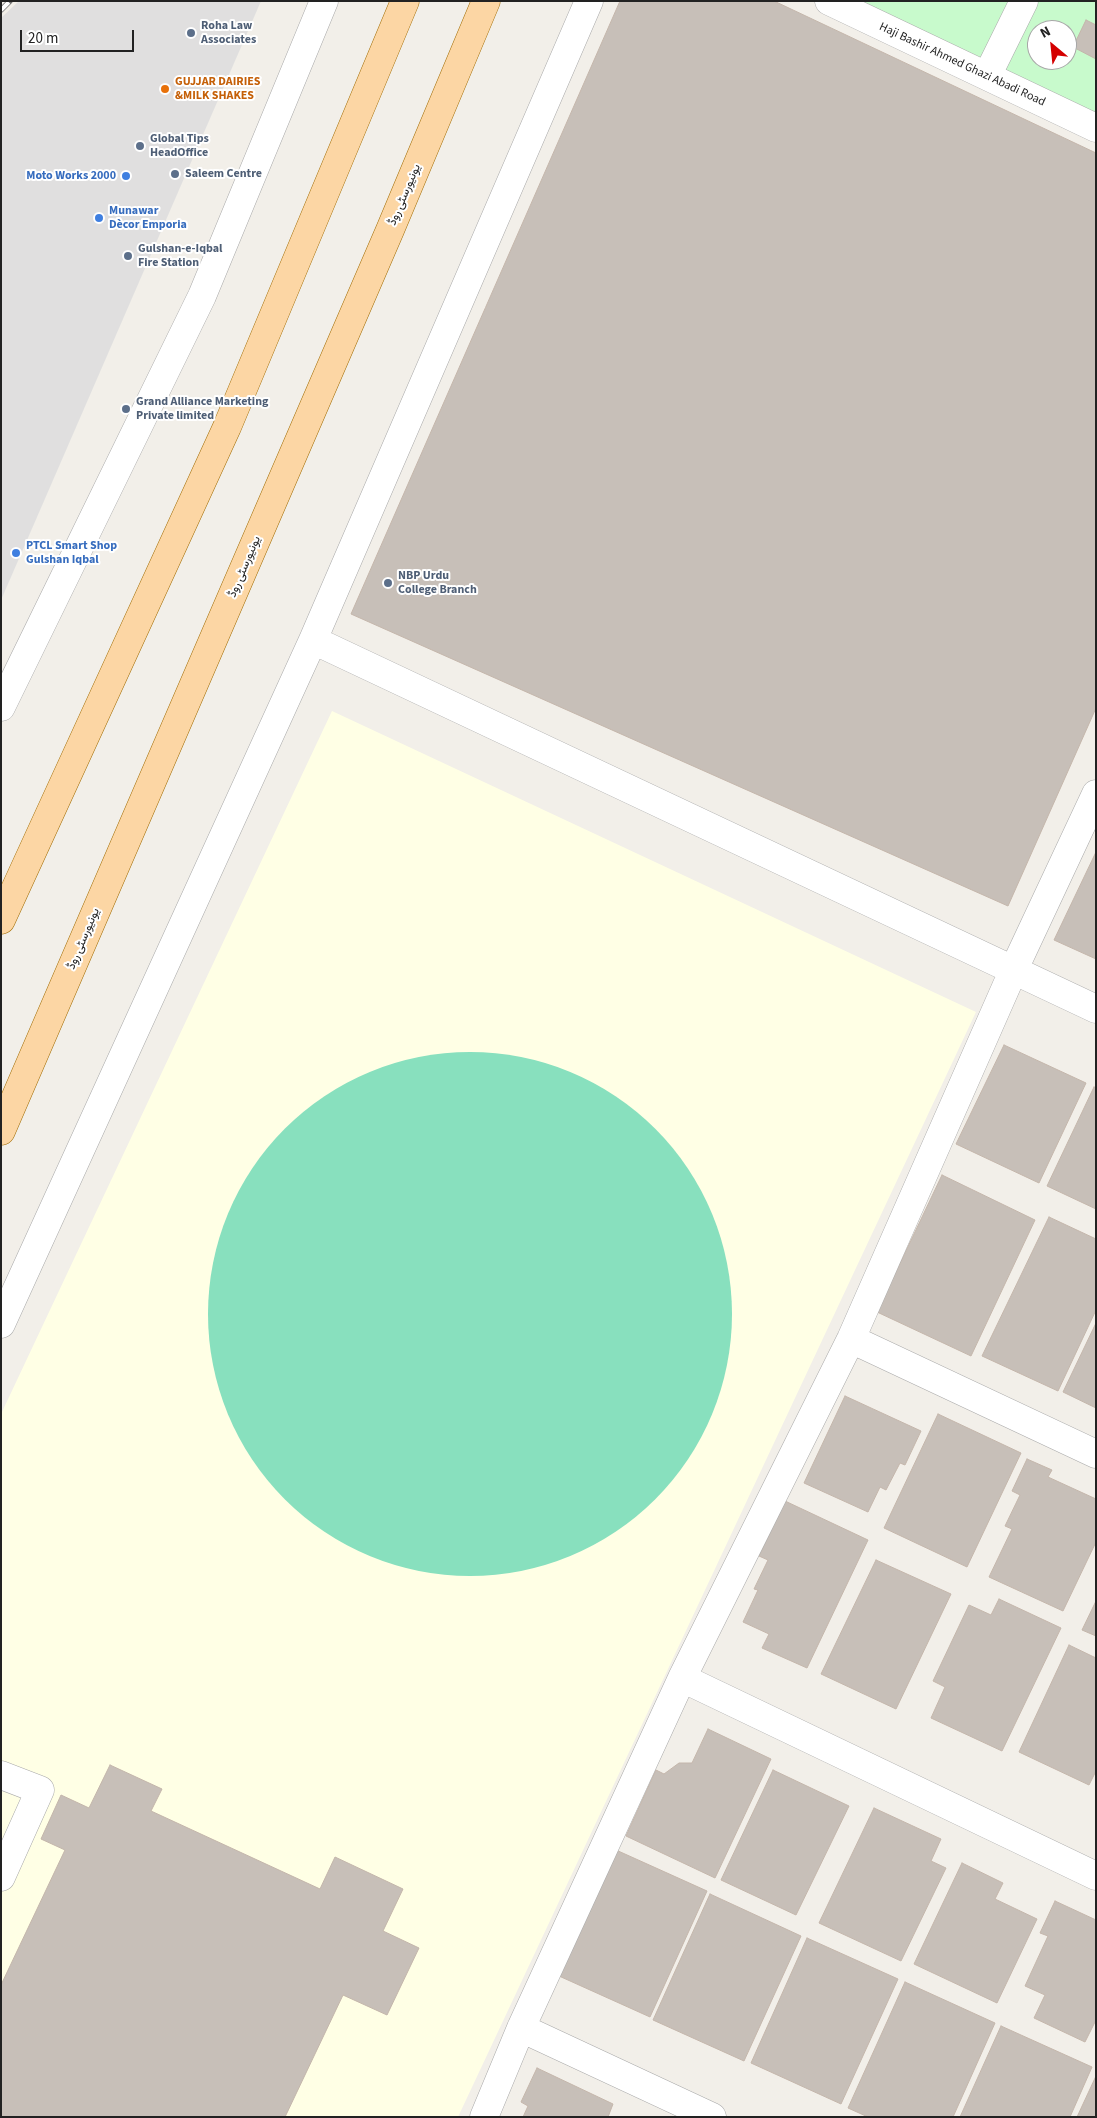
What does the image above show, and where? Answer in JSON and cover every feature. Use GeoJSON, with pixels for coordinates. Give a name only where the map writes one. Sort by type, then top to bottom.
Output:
{"type":"FeatureCollection","features":[{"type":"Feature","properties":{"kind":"main road"},"geometry":{"type":"LineString","coordinates":[[1,920],[227,427],[405,1]]}},
{"type":"Feature","properties":{"kind":"main road","name":"یونیورسٹی روڈ"},"geometry":{"type":"LineString","coordinates":[[1,1131],[386,239],[486,1]]}},
{"type":"Feature","properties":{"kind":"street"},"geometry":{"type":"LineString","coordinates":[[1,707],[202,296],[324,1]]}},
{"type":"Feature","properties":{"kind":"street"},"geometry":{"type":"LineString","coordinates":[[1,1324],[313,640],[589,1]]}},
{"type":"Feature","properties":{"kind":"street","name":"Haji Bashir Ahmed Ghazi Abadi Road"},"geometry":{"type":"LineString","coordinates":[[829,1],[856,16],[1096,128]]}},
{"type":"Feature","properties":{"kind":"street"},"geometry":{"type":"LineString","coordinates":[[987,76],[1024,1]]}},
{"type":"Feature","properties":{"kind":"street"},"geometry":{"type":"LineString","coordinates":[[313,640],[1096,1009]]}},
{"type":"Feature","properties":{"kind":"street"},"geometry":{"type":"LineString","coordinates":[[484,2117],[521,2028],[682,1678],[851,1339],[1014,969],[1096,794]]}},
{"type":"Feature","properties":{"kind":"street"},"geometry":{"type":"LineString","coordinates":[[851,1339],[1096,1454]]}},
{"type":"Feature","properties":{"kind":"street"},"geometry":{"type":"LineString","coordinates":[[682,1678],[1096,1876]]}},
{"type":"Feature","properties":{"kind":"street"},"geometry":{"type":"LineString","coordinates":[[1,1775],[40,1790],[1,1877]]}},
{"type":"Feature","properties":{"kind":"street"},"geometry":{"type":"LineString","coordinates":[[521,2028],[712,2117]]}},
{"type":"Feature","properties":{"kind":"shaded area"},"geometry":{"type":"Polygon","coordinates":[[[19,1],[261,1],[1,600],[1,18],[19,1]]]}},
{"type":"Feature","properties":{"kind":"shaded area"},"geometry":{"type":"Polygon","coordinates":[[[332,711],[976,1012],[458,2117],[1,2117],[1,1414],[332,711]]]}},
{"type":"Feature","properties":{"kind":"green space"},"geometry":{"type":"Polygon","coordinates":[[[840,1],[1096,1],[1096,123],[840,1]]]}},
{"type":"Feature","properties":{"kind":"green space"},"geometry":{"type":"Polygon","coordinates":[[[470,1052],[496,1053],[521,1057],[546,1063],[570,1072],[616,1096],[655,1129],[688,1168],[712,1214],[721,1238],[727,1263],[731,1288],[731,1340],[727,1365],[721,1390],[712,1414],[688,1460],[655,1499],[616,1532],[570,1556],[546,1565],[521,1571],[496,1575],[470,1576],[444,1575],[419,1571],[394,1565],[370,1556],[324,1532],[285,1499],[252,1460],[228,1414],[219,1390],[213,1365],[209,1340],[208,1314],[209,1288],[213,1263],[219,1238],[228,1214],[252,1168],[285,1129],[324,1096],[370,1072],[394,1063],[419,1057],[444,1053],[470,1052]]]}},
{"type":"Feature","properties":{"kind":"building"},"geometry":{"type":"Polygon","coordinates":[[[620,1],[774,1],[1096,153],[1096,708],[1008,906],[351,614],[620,1]]]}},
{"type":"Feature","properties":{"kind":"building"},"geometry":{"type":"Polygon","coordinates":[[[1086,20],[1096,25],[1096,59],[1077,49],[1077,39],[1086,20]]]}},
{"type":"Feature","properties":{"kind":"building"},"geometry":{"type":"Polygon","coordinates":[[[1096,852],[1096,959],[1054,940],[1096,852]]]}},
{"type":"Feature","properties":{"kind":"building"},"geometry":{"type":"Polygon","coordinates":[[[1004,1045],[1086,1083],[1039,1183],[956,1144],[1004,1045]]]}},
{"type":"Feature","properties":{"kind":"building"},"geometry":{"type":"Polygon","coordinates":[[[1094,1087],[1096,1088],[1096,1209],[1047,1186],[1094,1087]]]}},
{"type":"Feature","properties":{"kind":"building"},"geometry":{"type":"Polygon","coordinates":[[[942,1175],[1035,1220],[971,1356],[877,1312],[942,1175]]]}},
{"type":"Feature","properties":{"kind":"building"},"geometry":{"type":"Polygon","coordinates":[[[1049,1217],[1096,1239],[1096,1310],[1058,1391],[982,1356],[1049,1217]]]}},
{"type":"Feature","properties":{"kind":"building"},"geometry":{"type":"Polygon","coordinates":[[[1096,1323],[1096,1408],[1063,1392],[1096,1323]]]}},
{"type":"Feature","properties":{"kind":"building"},"geometry":{"type":"Polygon","coordinates":[[[845,1396],[921,1431],[905,1465],[900,1463],[886,1490],[880,1487],[868,1512],[804,1483],[845,1396]]]}},
{"type":"Feature","properties":{"kind":"building"},"geometry":{"type":"Polygon","coordinates":[[[938,1414],[1021,1453],[967,1567],[884,1528],[938,1414]]]}},
{"type":"Feature","properties":{"kind":"building"},"geometry":{"type":"Polygon","coordinates":[[[1027,1459],[1052,1470],[1048,1477],[1096,1499],[1096,1542],[1063,1611],[989,1577],[1012,1529],[1005,1526],[1020,1495],[1012,1491],[1027,1459]]]}},
{"type":"Feature","properties":{"kind":"building"},"geometry":{"type":"Polygon","coordinates":[[[785,1501],[868,1540],[807,1668],[762,1648],[769,1634],[743,1622],[758,1590],[754,1589],[768,1560],[759,1556],[785,1501]]]}},
{"type":"Feature","properties":{"kind":"building"},"geometry":{"type":"Polygon","coordinates":[[[876,1560],[951,1594],[896,1709],[821,1674],[876,1560]]]}},
{"type":"Feature","properties":{"kind":"building"},"geometry":{"type":"Polygon","coordinates":[[[999,1599],[1061,1628],[1002,1751],[931,1718],[945,1687],[933,1681],[969,1605],[991,1615],[999,1599]]]}},
{"type":"Feature","properties":{"kind":"building"},"geometry":{"type":"Polygon","coordinates":[[[1096,1601],[1096,1636],[1082,1630],[1096,1601]]]}},
{"type":"Feature","properties":{"kind":"building"},"geometry":{"type":"Polygon","coordinates":[[[1069,1645],[1096,1658],[1096,1771],[1089,1785],[1019,1752],[1069,1645]]]}},
{"type":"Feature","properties":{"kind":"building"},"geometry":{"type":"Polygon","coordinates":[[[708,1729],[771,1759],[715,1878],[626,1836],[656,1770],[664,1774],[679,1763],[692,1763],[708,1729]]]}},
{"type":"Feature","properties":{"kind":"building"},"geometry":{"type":"Polygon","coordinates":[[[110,1765],[162,1789],[151,1811],[320,1889],[335,1857],[403,1889],[383,1931],[419,1948],[387,2015],[343,1995],[285,2117],[1,2117],[1,1985],[65,1850],[41,1839],[61,1795],[89,1808],[110,1765]]]}},
{"type":"Feature","properties":{"kind":"building"},"geometry":{"type":"Polygon","coordinates":[[[773,1770],[849,1806],[796,1915],[721,1880],[773,1770]]]}},
{"type":"Feature","properties":{"kind":"building"},"geometry":{"type":"Polygon","coordinates":[[[874,1808],[941,1839],[931,1861],[946,1868],[901,1961],[819,1923],[874,1808]]]}},
{"type":"Feature","properties":{"kind":"building"},"geometry":{"type":"Polygon","coordinates":[[[616,1850],[707,1891],[650,2017],[559,1976],[616,1850]]]}},
{"type":"Feature","properties":{"kind":"building"},"geometry":{"type":"Polygon","coordinates":[[[962,1863],[1003,1883],[995,1899],[1037,1919],[997,2003],[914,1964],[962,1863]]]}},
{"type":"Feature","properties":{"kind":"building"},"geometry":{"type":"Polygon","coordinates":[[[710,1894],[801,1936],[744,2061],[653,2020],[710,1894]]]}},
{"type":"Feature","properties":{"kind":"building"},"geometry":{"type":"Polygon","coordinates":[[[1055,1901],[1096,1920],[1096,2020],[1085,2042],[1034,2018],[1045,1995],[1025,1986],[1048,1936],[1040,1933],[1055,1901]]]}},
{"type":"Feature","properties":{"kind":"building"},"geometry":{"type":"Polygon","coordinates":[[[807,1938],[898,1979],[841,2104],[751,2063],[807,1938]]]}},
{"type":"Feature","properties":{"kind":"building"},"geometry":{"type":"Polygon","coordinates":[[[905,1982],[995,2023],[953,2117],[868,2117],[848,2108],[905,1982]]]}},
{"type":"Feature","properties":{"kind":"building"},"geometry":{"type":"Polygon","coordinates":[[[1001,2026],[1092,2067],[1070,2117],[960,2117],[1001,2026]]]}},
{"type":"Feature","properties":{"kind":"building"},"geometry":{"type":"Polygon","coordinates":[[[537,2068],[613,2104],[608,2117],[523,2117],[528,2106],[521,2102],[537,2068]]]}},
{"type":"Feature","properties":{"kind":"building"},"geometry":{"type":"Polygon","coordinates":[[[1096,2076],[1096,2117],[1077,2117],[1096,2076]]]}},
{"type":"Feature","properties":{"kind":"railway"},"geometry":{"type":"LineString","coordinates":[[1,10],[10,1]]}},
{"type":"Feature","properties":{"kind":"place","name":"Roha Law Associates"},"geometry":{"type":"Point","coordinates":[191,33]}},
{"type":"Feature","properties":{"kind":"place","name":"GUJJAR DAIRIES &MILK SHAKES"},"geometry":{"type":"Point","coordinates":[165,89]}},
{"type":"Feature","properties":{"kind":"place","name":"Global Tips HeadOffice"},"geometry":{"type":"Point","coordinates":[140,146]}},
{"type":"Feature","properties":{"kind":"place","name":"Saleem Centre"},"geometry":{"type":"Point","coordinates":[175,174]}},
{"type":"Feature","properties":{"kind":"place","name":"Moto Works 2000"},"geometry":{"type":"Point","coordinates":[126,176]}},
{"type":"Feature","properties":{"kind":"place","name":"Munawar Dècor Emporia"},"geometry":{"type":"Point","coordinates":[99,218]}},
{"type":"Feature","properties":{"kind":"place","name":"Gulshan-e-Iqbal Fire Station"},"geometry":{"type":"Point","coordinates":[128,256]}},
{"type":"Feature","properties":{"kind":"place","name":"Grand Alliance Marketing Private limited"},"geometry":{"type":"Point","coordinates":[126,409]}},
{"type":"Feature","properties":{"kind":"place","name":"PTCL Smart Shop Gulshan Iqbal"},"geometry":{"type":"Point","coordinates":[16,553]}},
{"type":"Feature","properties":{"kind":"place","name":"NBP Urdu College Branch"},"geometry":{"type":"Point","coordinates":[388,583]}}]}
